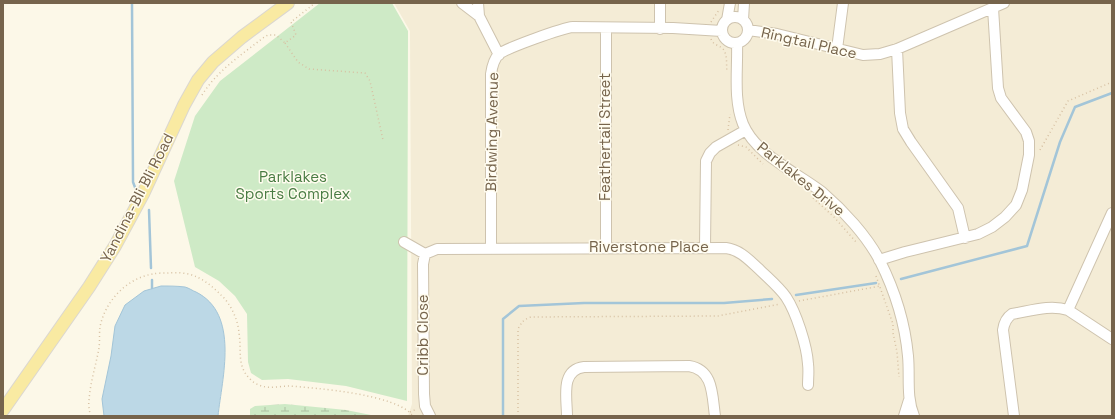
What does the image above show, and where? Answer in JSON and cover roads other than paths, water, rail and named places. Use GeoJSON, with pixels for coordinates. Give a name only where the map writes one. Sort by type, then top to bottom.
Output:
{"type":"FeatureCollection","features":[{"type":"Feature","properties":{"kind":"main road","name":"Yandina-Bli Bli Road"},"geometry":{"type":"LineString","coordinates":[[3,410],[84,294],[115,246],[143,194],[184,105],[198,80],[213,62],[242,37],[288,3]]}},
{"type":"Feature","properties":{"kind":"street"},"geometry":{"type":"LineString","coordinates":[[462,3],[479,16]]}},
{"type":"Feature","properties":{"kind":"street"},"geometry":{"type":"LineString","coordinates":[[478,3],[479,16],[499,55]]}},
{"type":"Feature","properties":{"kind":"street"},"geometry":{"type":"LineString","coordinates":[[660,3],[660,29]]}},
{"type":"Feature","properties":{"kind":"street"},"geometry":{"type":"LineString","coordinates":[[727,20],[730,3]]}},
{"type":"Feature","properties":{"kind":"street"},"geometry":{"type":"LineString","coordinates":[[743,20],[744,3]]}},
{"type":"Feature","properties":{"kind":"street"},"geometry":{"type":"LineString","coordinates":[[837,49],[843,3]]}},
{"type":"Feature","properties":{"kind":"street","name":"Ringtail Place"},"geometry":{"type":"LineString","coordinates":[[748,30],[777,34],[863,55],[880,54],[897,49],[1004,3]]}},
{"type":"Feature","properties":{"kind":"street"},"geometry":{"type":"LineString","coordinates":[[879,260],[905,252],[964,238],[985,231],[1011,211],[1019,197],[1022,190],[1030,147],[1028,136],[1002,98],[998,88],[994,8]]}},
{"type":"Feature","properties":{"kind":"street"},"geometry":{"type":"LineString","coordinates":[[736,17],[746,22],[748,30],[745,38],[736,43],[727,40],[722,31],[723,24],[727,20],[736,17]]}},
{"type":"Feature","properties":{"kind":"street","name":"Birdwing Avenue"},"geometry":{"type":"LineString","coordinates":[[491,248],[491,74],[492,67],[499,55],[509,49],[567,28],[722,31]]}},
{"type":"Feature","properties":{"kind":"street","name":"Feathertail Street"},"geometry":{"type":"LineString","coordinates":[[606,28],[606,247]]}},
{"type":"Feature","properties":{"kind":"street","name":"Parklakes Drive"},"geometry":{"type":"LineString","coordinates":[[736,43],[737,99],[739,111],[746,130],[766,153],[821,192],[837,206],[865,239],[879,260],[892,286],[900,312],[908,356],[909,400],[914,416]]}},
{"type":"Feature","properties":{"kind":"street"},"geometry":{"type":"LineString","coordinates":[[897,49],[900,113],[903,129],[958,208],[964,238]]}},
{"type":"Feature","properties":{"kind":"street"},"geometry":{"type":"LineString","coordinates":[[706,247],[706,161],[710,152],[716,147],[746,130]]}},
{"type":"Feature","properties":{"kind":"street"},"geometry":{"type":"LineString","coordinates":[[1068,310],[1112,215]]}},
{"type":"Feature","properties":{"kind":"street"},"geometry":{"type":"LineString","coordinates":[[404,242],[425,254]]}},
{"type":"Feature","properties":{"kind":"street","name":"Riverstone Place"},"geometry":{"type":"LineString","coordinates":[[425,254],[437,249],[491,248],[706,247],[726,248],[738,251],[779,289],[786,298],[796,320],[806,350],[808,385]]}},
{"type":"Feature","properties":{"kind":"street","name":"Cribb Close"},"geometry":{"type":"LineString","coordinates":[[425,254],[423,264],[424,394],[425,406],[430,416]]}},
{"type":"Feature","properties":{"kind":"street"},"geometry":{"type":"LineString","coordinates":[[1014,416],[1003,330],[1008,316],[1050,307],[1062,308],[1068,310],[1112,339]]}},
{"type":"Feature","properties":{"kind":"street"},"geometry":{"type":"LineString","coordinates":[[567,416],[567,383],[572,371],[577,368],[652,366],[689,366],[702,370],[709,380],[715,416]]}},
{"type":"Feature","properties":{"kind":"street","name":"Parklakes Drive"},"geometry":{"type":"LineString","coordinates":[[904,416],[909,400]]}},
{"type":"Feature","properties":{"kind":"water"},"geometry":{"type":"Polygon","coordinates":[[[161,286],[185,287],[196,292],[210,302],[219,315],[225,348],[218,416],[104,416],[102,399],[111,356],[115,326],[125,305],[144,291],[161,286]]]}},
{"type":"Feature","properties":{"kind":"waterway"},"geometry":{"type":"LineString","coordinates":[[132,3],[133,182],[136,190]]}},
{"type":"Feature","properties":{"kind":"waterway"},"geometry":{"type":"LineString","coordinates":[[901,279],[1027,246],[1060,142],[1075,107],[1112,93]]}},
{"type":"Feature","properties":{"kind":"waterway"},"geometry":{"type":"LineString","coordinates":[[149,210],[151,268]]}},
{"type":"Feature","properties":{"kind":"waterway"},"geometry":{"type":"LineString","coordinates":[[152,280],[152,288]]}},
{"type":"Feature","properties":{"kind":"waterway"},"geometry":{"type":"LineString","coordinates":[[796,295],[876,283]]}},
{"type":"Feature","properties":{"kind":"waterway"},"geometry":{"type":"LineString","coordinates":[[503,416],[503,319],[519,306],[584,303],[724,303],[772,299]]}},
{"type":"Feature","properties":{"kind":"park label","name":"Parklakes Sports Complex"},"geometry":{"type":"Point","coordinates":[293,186]}}]}
